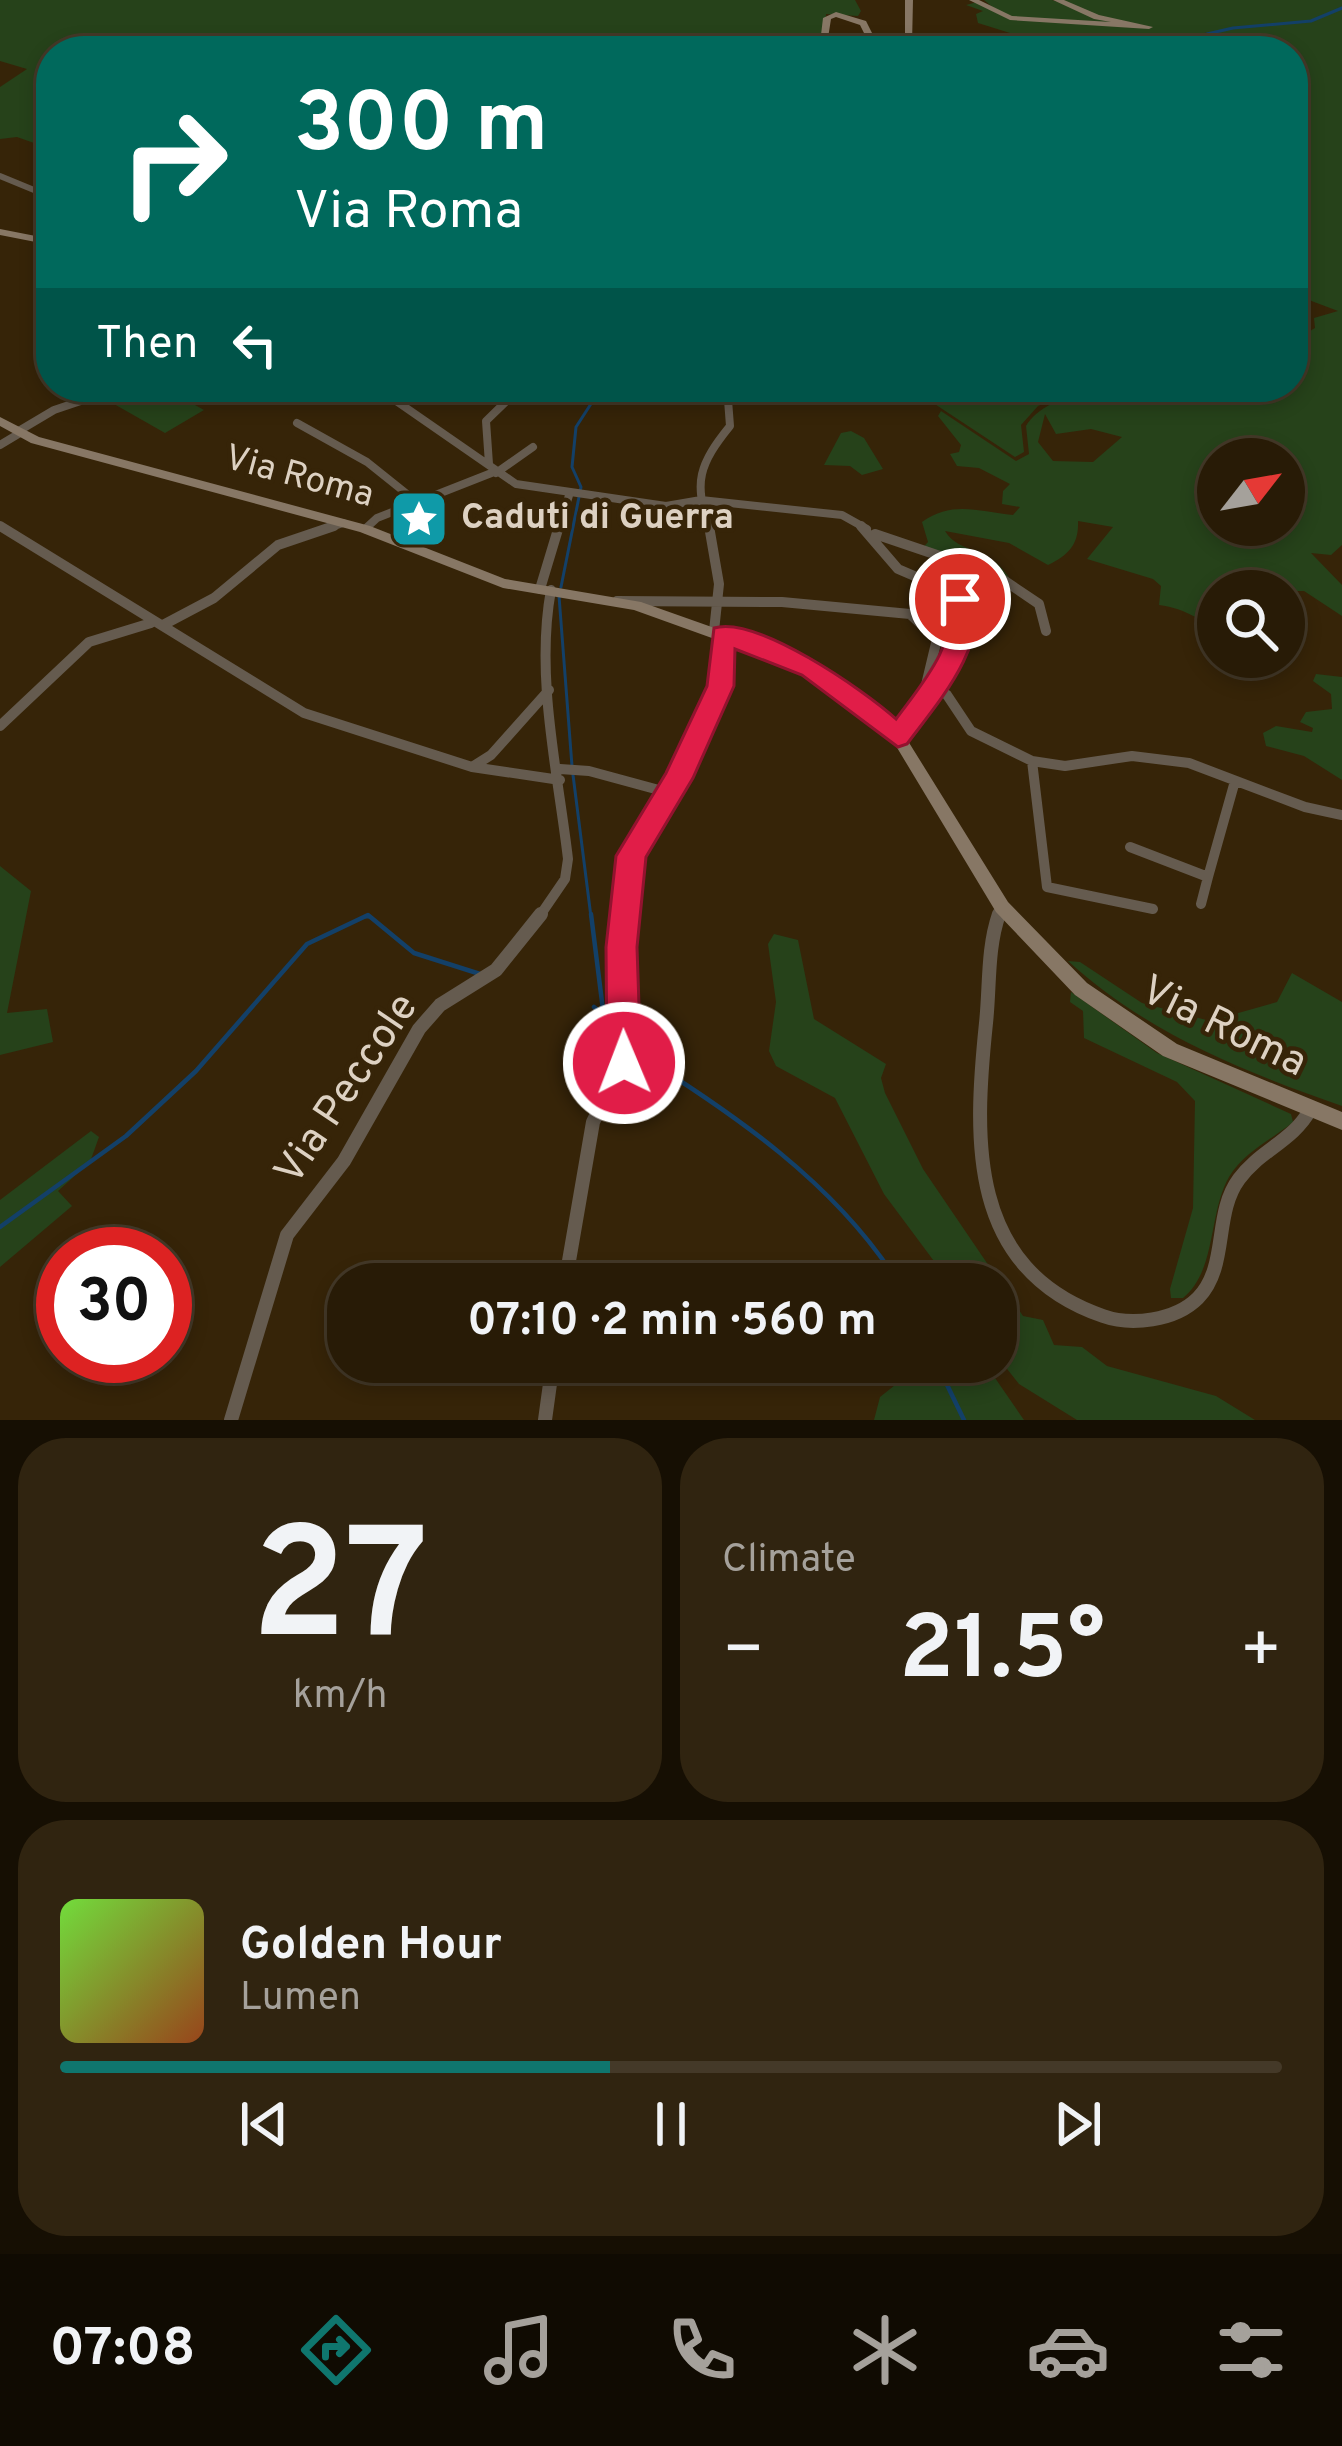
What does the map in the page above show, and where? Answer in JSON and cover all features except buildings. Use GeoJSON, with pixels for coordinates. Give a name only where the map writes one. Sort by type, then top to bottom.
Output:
{"type":"FeatureCollection","features":[{"type":"Feature","properties":{"kind":"main road"},"geometry":{"type":"LineString","coordinates":[[909,0],[909,36]]}},
{"type":"Feature","properties":{"kind":"main road"},"geometry":{"type":"LineString","coordinates":[[973,0],[1010,18],[1149,27],[1096,17],[1057,0]]}},
{"type":"Feature","properties":{"kind":"main road"},"geometry":{"type":"LineString","coordinates":[[825,36],[826,18],[836,14],[863,23],[870,36]]}},
{"type":"Feature","properties":{"kind":"main road"},"geometry":{"type":"LineString","coordinates":[[0,232],[36,239]]}},
{"type":"Feature","properties":{"kind":"main road","name":"Via Roma"},"geometry":{"type":"LineString","coordinates":[[0,421],[18,433],[365,529],[484,577],[617,601],[811,668],[852,694],[898,737],[1002,907],[1057,968],[1138,1031],[1205,1068],[1342,1121]]}},
{"type":"Feature","properties":{"kind":"street"},"geometry":{"type":"LineString","coordinates":[[0,176],[36,191]]}},
{"type":"Feature","properties":{"kind":"street"},"geometry":{"type":"LineString","coordinates":[[0,446],[40,418],[78,402]]}},
{"type":"Feature","properties":{"kind":"street"},"geometry":{"type":"LineString","coordinates":[[397,402],[516,484],[666,506],[699,501],[839,514],[894,545],[996,575],[1039,604],[1046,631]]}},
{"type":"Feature","properties":{"kind":"street"},"geometry":{"type":"LineString","coordinates":[[493,470],[487,421],[505,402]]}},
{"type":"Feature","properties":{"kind":"street"},"geometry":{"type":"LineString","coordinates":[[569,1263],[593,1122],[626,1057],[622,947],[632,856],[670,793],[721,686],[720,601],[712,531],[699,513],[699,472],[708,451],[730,426],[729,402]]}},
{"type":"Feature","properties":{"kind":"street"},"geometry":{"type":"LineString","coordinates":[[297,423],[367,461],[417,502]]}},
{"type":"Feature","properties":{"kind":"street"},"geometry":{"type":"LineString","coordinates":[[365,529],[533,447]]}},
{"type":"Feature","properties":{"kind":"street","name":"Via Peccole"},"geometry":{"type":"LineString","coordinates":[[231,1420],[287,1235],[344,1161],[418,1029],[440,1005],[511,956],[565,879],[563,773],[549,690],[545,622],[572,493]]}},
{"type":"Feature","properties":{"kind":"street"},"geometry":{"type":"LineString","coordinates":[[0,726],[89,642],[157,624],[214,598],[278,545],[343,523]]}},
{"type":"Feature","properties":{"kind":"street"},"geometry":{"type":"LineString","coordinates":[[0,526],[304,713],[472,767],[589,771],[670,793]]}},
{"type":"Feature","properties":{"kind":"street"},"geometry":{"type":"LineString","coordinates":[[872,532],[898,569],[947,590],[964,604],[959,639],[934,687],[898,737]]}},
{"type":"Feature","properties":{"kind":"street"},"geometry":{"type":"LineString","coordinates":[[617,601],[720,601],[910,614],[937,639],[935,659],[914,711]]}},
{"type":"Feature","properties":{"kind":"street"},"geometry":{"type":"LineString","coordinates":[[934,687],[947,695],[971,731],[1032,761],[1064,766],[1132,756],[1189,763],[1342,815]]}},
{"type":"Feature","properties":{"kind":"street"},"geometry":{"type":"LineString","coordinates":[[472,767],[491,755],[549,690]]}},
{"type":"Feature","properties":{"kind":"street"},"geometry":{"type":"LineString","coordinates":[[1032,761],[1048,887],[1153,909]]}},
{"type":"Feature","properties":{"kind":"street"},"geometry":{"type":"LineString","coordinates":[[1201,904],[1235,781]]}},
{"type":"Feature","properties":{"kind":"street"},"geometry":{"type":"LineString","coordinates":[[1130,847],[1208,877]]}},
{"type":"Feature","properties":{"kind":"street","name":"Via Roma"},"geometry":{"type":"LineString","coordinates":[[1002,907],[978,1150],[1002,1230],[1023,1262],[1055,1294],[1088,1313],[1122,1321],[1151,1319],[1190,1304],[1210,1278],[1233,1187],[1252,1162],[1300,1128],[1310,1110]]}},
{"type":"Feature","properties":{"kind":"street"},"geometry":{"type":"LineString","coordinates":[[545,1420],[550,1383]]}},
{"type":"Feature","properties":{"kind":"green space"},"geometry":{"type":"Polygon","coordinates":[[[0,0],[855,0],[861,11],[858,16],[826,14],[825,33],[819,36],[36,36],[36,144],[17,137],[0,139],[0,87],[27,69],[0,61],[0,0]]]}},
{"type":"Feature","properties":{"kind":"green space"},"geometry":{"type":"Polygon","coordinates":[[[984,0],[1052,0],[1096,15],[1063,0],[1342,0],[1342,545],[1331,555],[1311,553],[1342,585],[1342,616],[1305,592],[1305,570],[1197,570],[1197,618],[1159,605],[1161,586],[1153,579],[1087,559],[1113,527],[1078,521],[1071,548],[1048,565],[1009,543],[945,531],[958,544],[994,561],[1012,582],[920,551],[928,542],[922,522],[933,515],[966,509],[1013,515],[1020,507],[1002,504],[1003,491],[1010,484],[979,468],[957,466],[950,454],[959,452],[961,445],[938,416],[941,411],[1016,461],[1029,454],[1026,426],[1057,402],[1308,402],[1308,330],[1315,328],[1314,318],[1338,311],[1308,300],[1308,36],[1214,36],[1205,32],[1208,36],[1007,36],[1010,33],[978,23],[976,14],[983,11],[966,5],[981,1],[1003,16],[984,0]],[[1045,414],[1038,442],[1053,461],[1093,462],[1122,437],[1091,429],[1056,434],[1045,414]]]}},
{"type":"Feature","properties":{"kind":"green space"},"geometry":{"type":"Polygon","coordinates":[[[190,402],[204,410],[165,433],[114,404],[190,402]]]}},
{"type":"Feature","properties":{"kind":"green space"},"geometry":{"type":"Polygon","coordinates":[[[932,402],[1048,402],[1021,425],[1024,452],[1015,457],[932,402]]]}},
{"type":"Feature","properties":{"kind":"green space"},"geometry":{"type":"Polygon","coordinates":[[[851,431],[864,438],[883,469],[862,475],[850,466],[824,465],[841,433],[851,431]]]}},
{"type":"Feature","properties":{"kind":"green space"},"geometry":{"type":"Polygon","coordinates":[[[1316,674],[1342,677],[1342,780],[1304,756],[1266,746],[1263,733],[1276,726],[1312,732],[1313,728],[1300,722],[1306,712],[1332,709],[1331,694],[1313,681],[1316,674]]]}},
{"type":"Feature","properties":{"kind":"green space"},"geometry":{"type":"Polygon","coordinates":[[[0,866],[31,891],[7,1013],[47,1009],[53,1042],[0,1055],[0,866]]]}},
{"type":"Feature","properties":{"kind":"green space"},"geometry":{"type":"Polygon","coordinates":[[[774,934],[798,940],[814,1019],[886,1064],[881,1078],[885,1093],[923,1169],[987,1263],[935,1263],[884,1194],[835,1098],[776,1066],[769,1051],[776,1002],[768,944],[774,934]]]}},
{"type":"Feature","properties":{"kind":"green space"},"geometry":{"type":"Polygon","coordinates":[[[1068,961],[1080,962],[1142,1003],[1210,1021],[1277,1002],[1292,973],[1342,1002],[1342,1106],[1197,1047],[1130,1009],[1068,961]]]}},
{"type":"Feature","properties":{"kind":"green space"},"geometry":{"type":"Polygon","coordinates":[[[1071,992],[1157,1053],[1291,1114],[1293,1122],[1250,1153],[1229,1177],[1202,1272],[1183,1298],[1171,1298],[1170,1289],[1193,1208],[1195,1101],[1177,1082],[1084,1038],[1083,1011],[1070,1002],[1071,992]]]}},
{"type":"Feature","properties":{"kind":"green space"},"geometry":{"type":"Polygon","coordinates":[[[91,1131],[99,1137],[90,1162],[58,1191],[72,1206],[47,1227],[36,1227],[36,1236],[0,1267],[0,1200],[91,1131]]]}},
{"type":"Feature","properties":{"kind":"green space"},"geometry":{"type":"Polygon","coordinates":[[[1017,1307],[1023,1316],[1043,1320],[1054,1345],[1082,1347],[1107,1366],[1216,1396],[1255,1420],[1077,1420],[1019,1384],[1017,1307]]]}},
{"type":"Feature","properties":{"kind":"green space"},"geometry":{"type":"Polygon","coordinates":[[[898,1383],[998,1383],[1024,1420],[874,1420],[880,1397],[898,1383]]]}},
{"type":"Feature","properties":{"kind":"waterway"},"geometry":{"type":"LineString","coordinates":[[1198,36],[1311,21],[1342,8]]}},
{"type":"Feature","properties":{"kind":"waterway"},"geometry":{"type":"LineString","coordinates":[[561,587],[581,487],[572,467],[576,427],[592,402]]}},
{"type":"Feature","properties":{"kind":"waterway"},"geometry":{"type":"LineString","coordinates":[[559,596],[572,766]]}},
{"type":"Feature","properties":{"kind":"waterway"},"geometry":{"type":"LineString","coordinates":[[573,775],[591,917]]}},
{"type":"Feature","properties":{"kind":"waterway"},"geometry":{"type":"LineString","coordinates":[[591,914],[603,1010]]}},
{"type":"Feature","properties":{"kind":"waterway"},"geometry":{"type":"LineString","coordinates":[[0,1227],[126,1136],[196,1071],[307,944],[368,915],[414,953],[480,974]]}},
{"type":"Feature","properties":{"kind":"waterway"},"geometry":{"type":"LineString","coordinates":[[364,917],[370,917]]}},
{"type":"Feature","properties":{"kind":"waterway"},"geometry":{"type":"LineString","coordinates":[[594,1007],[610,1020]]}},
{"type":"Feature","properties":{"kind":"waterway"},"geometry":{"type":"LineString","coordinates":[[635,1052],[780,1153],[845,1214],[884,1263]]}},
{"type":"Feature","properties":{"kind":"waterway"},"geometry":{"type":"LineString","coordinates":[[946,1383],[964,1420]]}},
{"type":"Feature","properties":{"kind":"place","name":"Caduti di Guerra"},"geometry":{"type":"Point","coordinates":[419,519]}},
{"type":"Feature","properties":{"kind":"route"},"geometry":{"type":"LineString","coordinates":[[624,1063],[622,947],[632,856],[678,778],[721,686],[718,652],[723,634],[811,668],[852,694],[898,737],[934,687],[959,639],[965,616],[960,599]]}}]}
